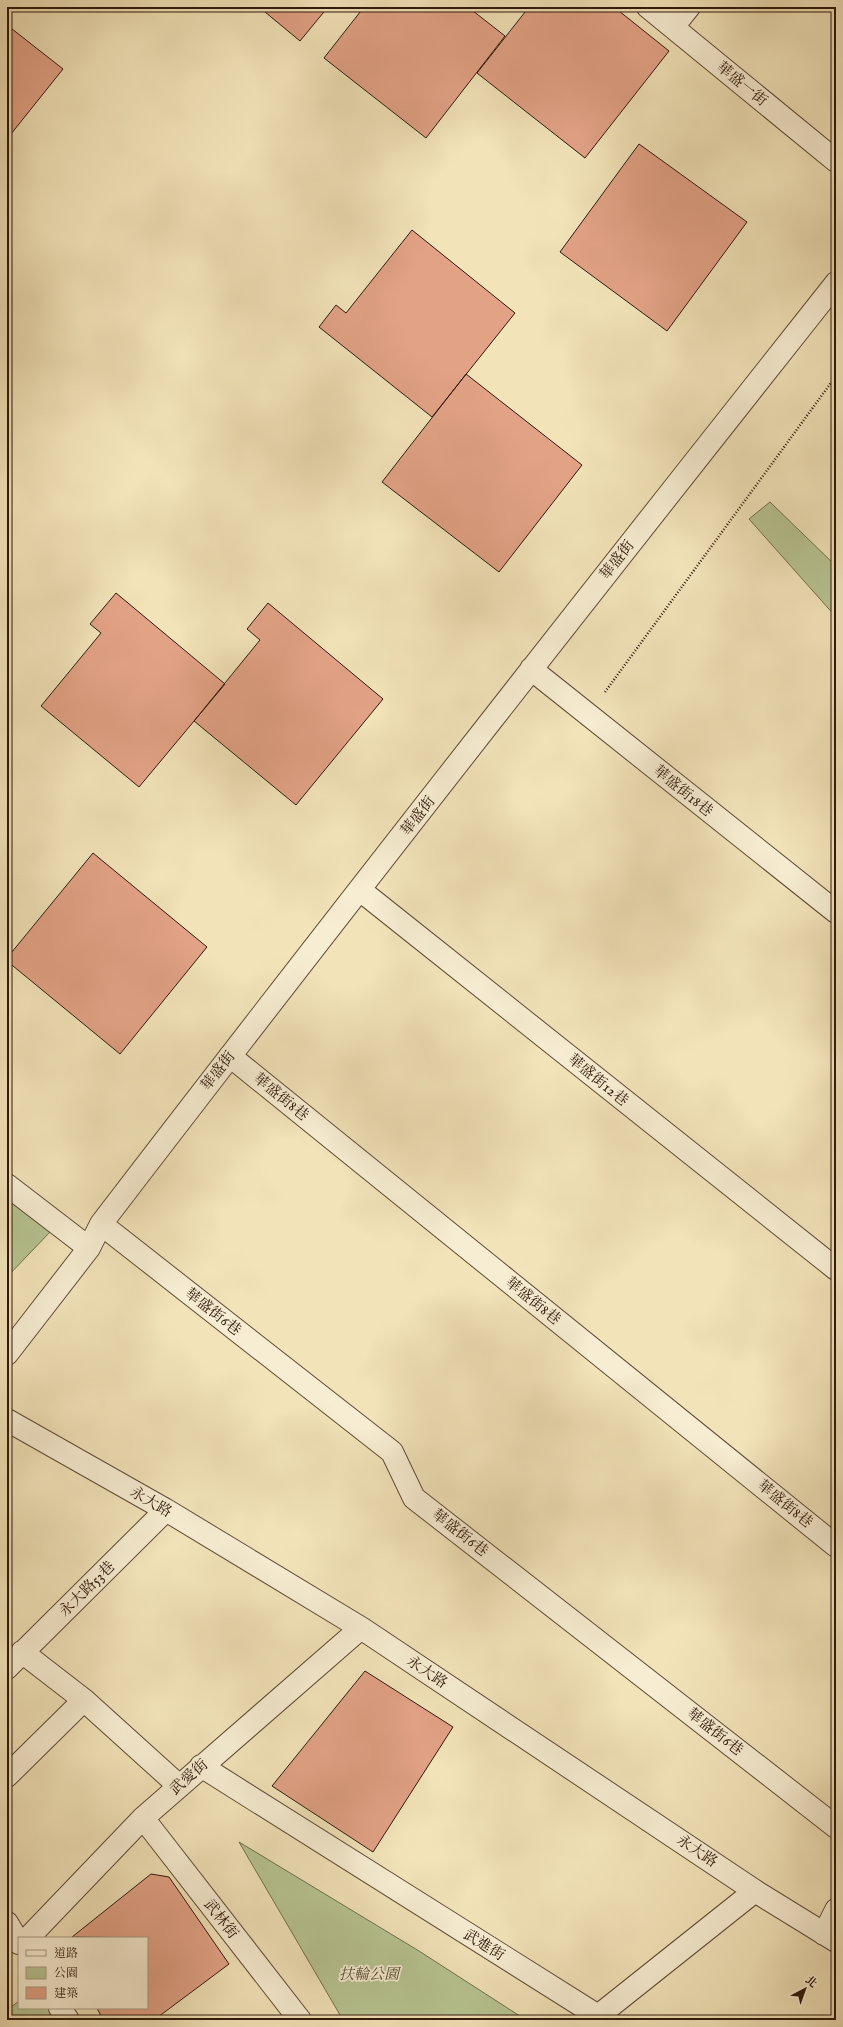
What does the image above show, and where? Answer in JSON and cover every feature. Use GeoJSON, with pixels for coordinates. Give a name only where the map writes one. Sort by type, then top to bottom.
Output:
{"type":"FeatureCollection","features":[{"type":"Feature","properties":{"kind":"street","name":"華盛一街"},"geometry":{"type":"LineString","coordinates":[[648,7],[836,161]]}},
{"type":"Feature","properties":{"kind":"street"},"geometry":{"type":"LineString","coordinates":[[673,27],[689,7]]}},
{"type":"Feature","properties":{"kind":"street","name":"華盛街"},"geometry":{"type":"LineString","coordinates":[[7,1354],[89,1248],[101,1224],[230,1056],[531,669],[836,283]]}},
{"type":"Feature","properties":{"kind":"street","name":"華盛街18巷"},"geometry":{"type":"LineString","coordinates":[[531,669],[836,912]]}},
{"type":"Feature","properties":{"kind":"street","name":"華盛街12巷"},"geometry":{"type":"LineString","coordinates":[[360,890],[836,1269]]}},
{"type":"Feature","properties":{"kind":"street","name":"華盛街8巷"},"geometry":{"type":"LineString","coordinates":[[230,1056],[836,1546]]}},
{"type":"Feature","properties":{"kind":"street"},"geometry":{"type":"LineString","coordinates":[[7,1185],[89,1248]]}},
{"type":"Feature","properties":{"kind":"street","name":"華盛街6巷"},"geometry":{"type":"LineString","coordinates":[[101,1224],[392,1452],[414,1498],[836,1827]]}},
{"type":"Feature","properties":{"kind":"street","name":"永大路"},"geometry":{"type":"LineString","coordinates":[[7,1420],[166,1510],[361,1628],[755,1891],[830,1937]]}},
{"type":"Feature","properties":{"kind":"street","name":"永大路53巷"},"geometry":{"type":"LineString","coordinates":[[7,1668],[166,1510]]}},
{"type":"Feature","properties":{"kind":"street","name":"武愛街"},"geometry":{"type":"LineString","coordinates":[[29,1937],[143,1818],[178,1785],[361,1628]]}},
{"type":"Feature","properties":{"kind":"street"},"geometry":{"type":"LineString","coordinates":[[22,1652],[84,1700],[178,1785]]}},
{"type":"Feature","properties":{"kind":"street"},"geometry":{"type":"LineString","coordinates":[[7,1776],[84,1700]]}},
{"type":"Feature","properties":{"kind":"street","name":"武進街"},"geometry":{"type":"LineString","coordinates":[[201,1766],[597,2018],[755,1891]]}},
{"type":"Feature","properties":{"kind":"street","name":"武林街"},"geometry":{"type":"LineString","coordinates":[[143,1818],[300,2020]]}},
{"type":"Feature","properties":{"kind":"street"},"geometry":{"type":"LineString","coordinates":[[830,1937],[836,1910]]}},
{"type":"Feature","properties":{"kind":"street"},"geometry":{"type":"LineString","coordinates":[[7,1923],[18,1940]]}},
{"type":"Feature","properties":{"kind":"street"},"geometry":{"type":"LineString","coordinates":[[7,1955],[18,1948]]}},
{"type":"Feature","properties":{"kind":"street"},"geometry":{"type":"LineString","coordinates":[[61,2009],[68,2020]]}},
{"type":"Feature","properties":{"kind":"path"},"geometry":{"type":"LineString","coordinates":[[588,715],[836,376]]}},
{"type":"Feature","properties":{"kind":"green space"},"geometry":{"type":"Polygon","coordinates":[[[770,502],[836,566],[836,617],[749,519],[770,502]]]}},
{"type":"Feature","properties":{"kind":"green space"},"geometry":{"type":"Polygon","coordinates":[[[7,1199],[50,1232],[7,1277],[7,1199]]]}},
{"type":"Feature","properties":{"kind":"green space","name":"扶輪公園"},"geometry":{"type":"Polygon","coordinates":[[[239,1842],[419,1951],[526,2020],[343,2020],[239,1842]]]}},
{"type":"Feature","properties":{"kind":"green space"},"geometry":{"type":"Polygon","coordinates":[[[18,2002],[18,2009],[66,2009],[73,2020],[7,2020],[7,2010],[18,2002]]]}},
{"type":"Feature","properties":{"kind":"building"},"geometry":{"type":"Polygon","coordinates":[[[259,7],[328,7],[300,41],[259,7]]]}},
{"type":"Feature","properties":{"kind":"building"},"geometry":{"type":"Polygon","coordinates":[[[364,7],[468,7],[505,36],[426,138],[324,58],[364,7]]]}},
{"type":"Feature","properties":{"kind":"building"},"geometry":{"type":"Polygon","coordinates":[[[529,7],[614,7],[669,51],[585,158],[477,73],[529,7]]]}},
{"type":"Feature","properties":{"kind":"building"},"geometry":{"type":"Polygon","coordinates":[[[7,25],[63,69],[7,139],[7,25]]]}},
{"type":"Feature","properties":{"kind":"building"},"geometry":{"type":"Polygon","coordinates":[[[639,144],[747,222],[667,331],[560,252],[639,144]]]}},
{"type":"Feature","properties":{"kind":"building"},"geometry":{"type":"Polygon","coordinates":[[[412,230],[515,313],[432,417],[319,327],[336,305],[346,313],[412,230]]]}},
{"type":"Feature","properties":{"kind":"building"},"geometry":{"type":"Polygon","coordinates":[[[466,374],[582,465],[499,572],[382,482],[466,374]]]}},
{"type":"Feature","properties":{"kind":"building"},"geometry":{"type":"Polygon","coordinates":[[[116,593],[225,684],[139,787],[41,706],[101,633],[90,624],[116,593]]]}},
{"type":"Feature","properties":{"kind":"building"},"geometry":{"type":"Polygon","coordinates":[[[268,603],[383,699],[296,805],[194,721],[260,640],[247,629],[268,603]]]}},
{"type":"Feature","properties":{"kind":"building"},"geometry":{"type":"Polygon","coordinates":[[[93,853],[207,947],[120,1054],[7,961],[7,958],[93,853]]]}},
{"type":"Feature","properties":{"kind":"building"},"geometry":{"type":"Polygon","coordinates":[[[365,1671],[453,1727],[373,1852],[272,1786],[365,1671]]]}},
{"type":"Feature","properties":{"kind":"building"},"geometry":{"type":"Polygon","coordinates":[[[151,1874],[169,1877],[229,1964],[154,2020],[103,2020],[98,2009],[148,2009],[148,1937],[72,1937],[151,1874]]]}}]}
